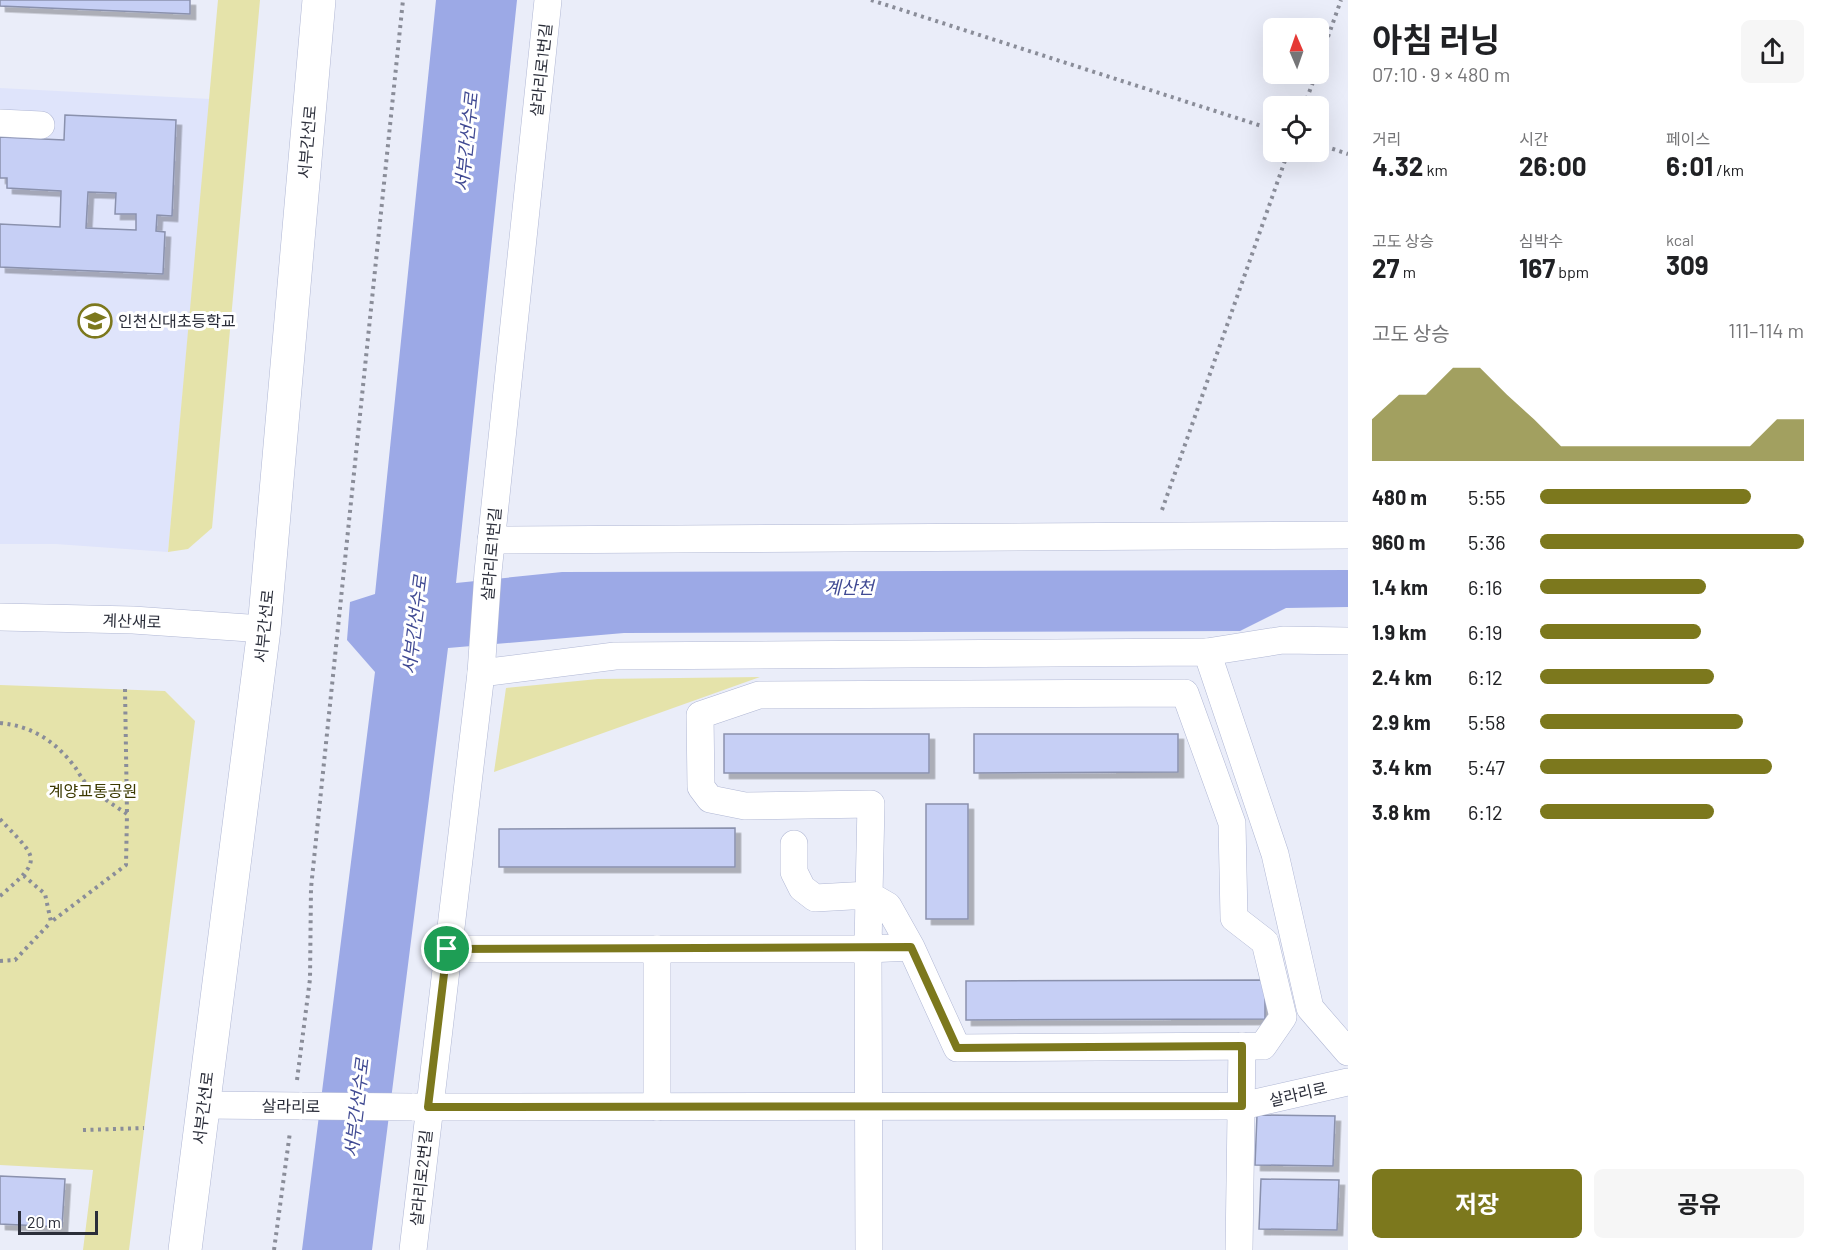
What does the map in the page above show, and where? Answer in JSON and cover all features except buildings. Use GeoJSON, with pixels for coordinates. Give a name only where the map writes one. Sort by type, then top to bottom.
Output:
{"type":"FeatureCollection","features":[{"type":"Feature","properties":{"kind":"main road","name":"서부간선로"},"geometry":{"type":"LineString","coordinates":[[185,1250],[264,629],[319,0]]}},
{"type":"Feature","properties":{"kind":"street","name":"살라리로1번길"},"geometry":{"type":"LineString","coordinates":[[420,1107],[447,949],[482,664],[491,540],[548,0]]}},
{"type":"Feature","properties":{"kind":"street"},"geometry":{"type":"LineString","coordinates":[[0,123],[41,125]]}},
{"type":"Feature","properties":{"kind":"street"},"geometry":{"type":"LineString","coordinates":[[491,540],[1348,535]]}},
{"type":"Feature","properties":{"kind":"street","name":"계산새로"},"geometry":{"type":"LineString","coordinates":[[0,617],[133,620],[264,629]]}},
{"type":"Feature","properties":{"kind":"street"},"geometry":{"type":"LineString","coordinates":[[482,664],[615,656],[1207,652],[1283,640],[1348,640]]}},
{"type":"Feature","properties":{"kind":"street"},"geometry":{"type":"LineString","coordinates":[[1207,652],[1275,854],[1310,1008],[1348,1052]]}},
{"type":"Feature","properties":{"kind":"street"},"geometry":{"type":"LineString","coordinates":[[794,844],[794,872],[801,888],[815,898],[869,895],[888,906],[911,947],[957,1048],[1263,1046],[1283,1017],[1265,942],[1234,918],[1232,823],[1185,693],[759,695],[700,715],[701,787],[710,799],[745,806],[871,804],[869,895],[868,949],[868,1250]]}},
{"type":"Feature","properties":{"kind":"street"},"geometry":{"type":"LineString","coordinates":[[447,949],[868,949],[911,947]]}},
{"type":"Feature","properties":{"kind":"street"},"geometry":{"type":"LineString","coordinates":[[657,949],[657,1107]]}},
{"type":"Feature","properties":{"kind":"street"},"geometry":{"type":"LineString","coordinates":[[1239,1250],[1242,1046]]}},
{"type":"Feature","properties":{"kind":"street","name":"살라리로"},"geometry":{"type":"LineString","coordinates":[[203,1105],[1242,1106],[1348,1082]]}},
{"type":"Feature","properties":{"kind":"street","name":"살라리로2번길"},"geometry":{"type":"LineString","coordinates":[[413,1250],[420,1107]]}},
{"type":"Feature","properties":{"kind":"path"},"geometry":{"type":"LineString","coordinates":[[274,1250],[298,1106],[310,979],[311,888],[403,0]]}},
{"type":"Feature","properties":{"kind":"path"},"geometry":{"type":"LineString","coordinates":[[871,0],[1263,126]]}},
{"type":"Feature","properties":{"kind":"path"},"geometry":{"type":"LineString","coordinates":[[1329,34],[1341,0]]}},
{"type":"Feature","properties":{"kind":"path"},"geometry":{"type":"LineString","coordinates":[[1329,148],[1348,154]]}},
{"type":"Feature","properties":{"kind":"path"},"geometry":{"type":"LineString","coordinates":[[1153,536],[1284,162]]}},
{"type":"Feature","properties":{"kind":"path"},"geometry":{"type":"LineString","coordinates":[[0,961],[15,960],[51,922],[126,865],[124,689]]}},
{"type":"Feature","properties":{"kind":"path"},"geometry":{"type":"LineString","coordinates":[[0,723],[25,727],[40,734],[58,748],[87,785],[127,814]]}},
{"type":"Feature","properties":{"kind":"path"},"geometry":{"type":"LineString","coordinates":[[0,819],[28,849],[31,857],[31,868],[0,896]]}},
{"type":"Feature","properties":{"kind":"path"},"geometry":{"type":"LineString","coordinates":[[24,876],[45,894],[51,922]]}},
{"type":"Feature","properties":{"kind":"path"},"geometry":{"type":"LineString","coordinates":[[83,1130],[144,1128]]}},
{"type":"Feature","properties":{"kind":"shaded area","name":"인천신대초등학교"},"geometry":{"type":"Polygon","coordinates":[[[0,88],[210,99],[168,552],[56,544],[0,544],[0,88]]]}},
{"type":"Feature","properties":{"kind":"green space"},"geometry":{"type":"Polygon","coordinates":[[[218,0],[260,0],[212,528],[188,549],[168,552],[218,0]]]}},
{"type":"Feature","properties":{"kind":"green space"},"geometry":{"type":"Polygon","coordinates":[[[760,677],[494,772],[506,688],[598,679],[760,677]]]}},
{"type":"Feature","properties":{"kind":"green space","name":"계양교통공원"},"geometry":{"type":"Polygon","coordinates":[[[0,685],[165,691],[195,721],[129,1250],[83,1250],[93,1170],[0,1165],[0,685]]]}},
{"type":"Feature","properties":{"kind":"water"},"geometry":{"type":"Polygon","coordinates":[[[436,0],[517,0],[456,583],[562,572],[1348,570],[1348,607],[1286,608],[1240,631],[624,633],[448,648],[372,1250],[302,1250],[375,672],[347,640],[350,602],[375,594],[436,0]]]}},
{"type":"Feature","properties":{"kind":"place","name":"인천신대초등학교"},"geometry":{"type":"Point","coordinates":[95,321]}},
{"type":"Feature","properties":{"kind":"route"},"geometry":{"type":"LineString","coordinates":[[911,947],[957,1048],[1242,1046],[1242,1106],[428,1107],[447,949],[868,949],[911,947]]}},
{"type":"Feature","properties":{"kind":"water label","name":"서부간선수로"},"geometry":{"type":"Point","coordinates":[467,142]}},
{"type":"Feature","properties":{"kind":"water label","name":"계산천"},"geometry":{"type":"Point","coordinates":[849,588]}},
{"type":"Feature","properties":{"kind":"water label","name":"서부간선수로"},"geometry":{"type":"Point","coordinates":[415,625]}},
{"type":"Feature","properties":{"kind":"water label","name":"서부간선수로"},"geometry":{"type":"Point","coordinates":[357,1108]}}]}
